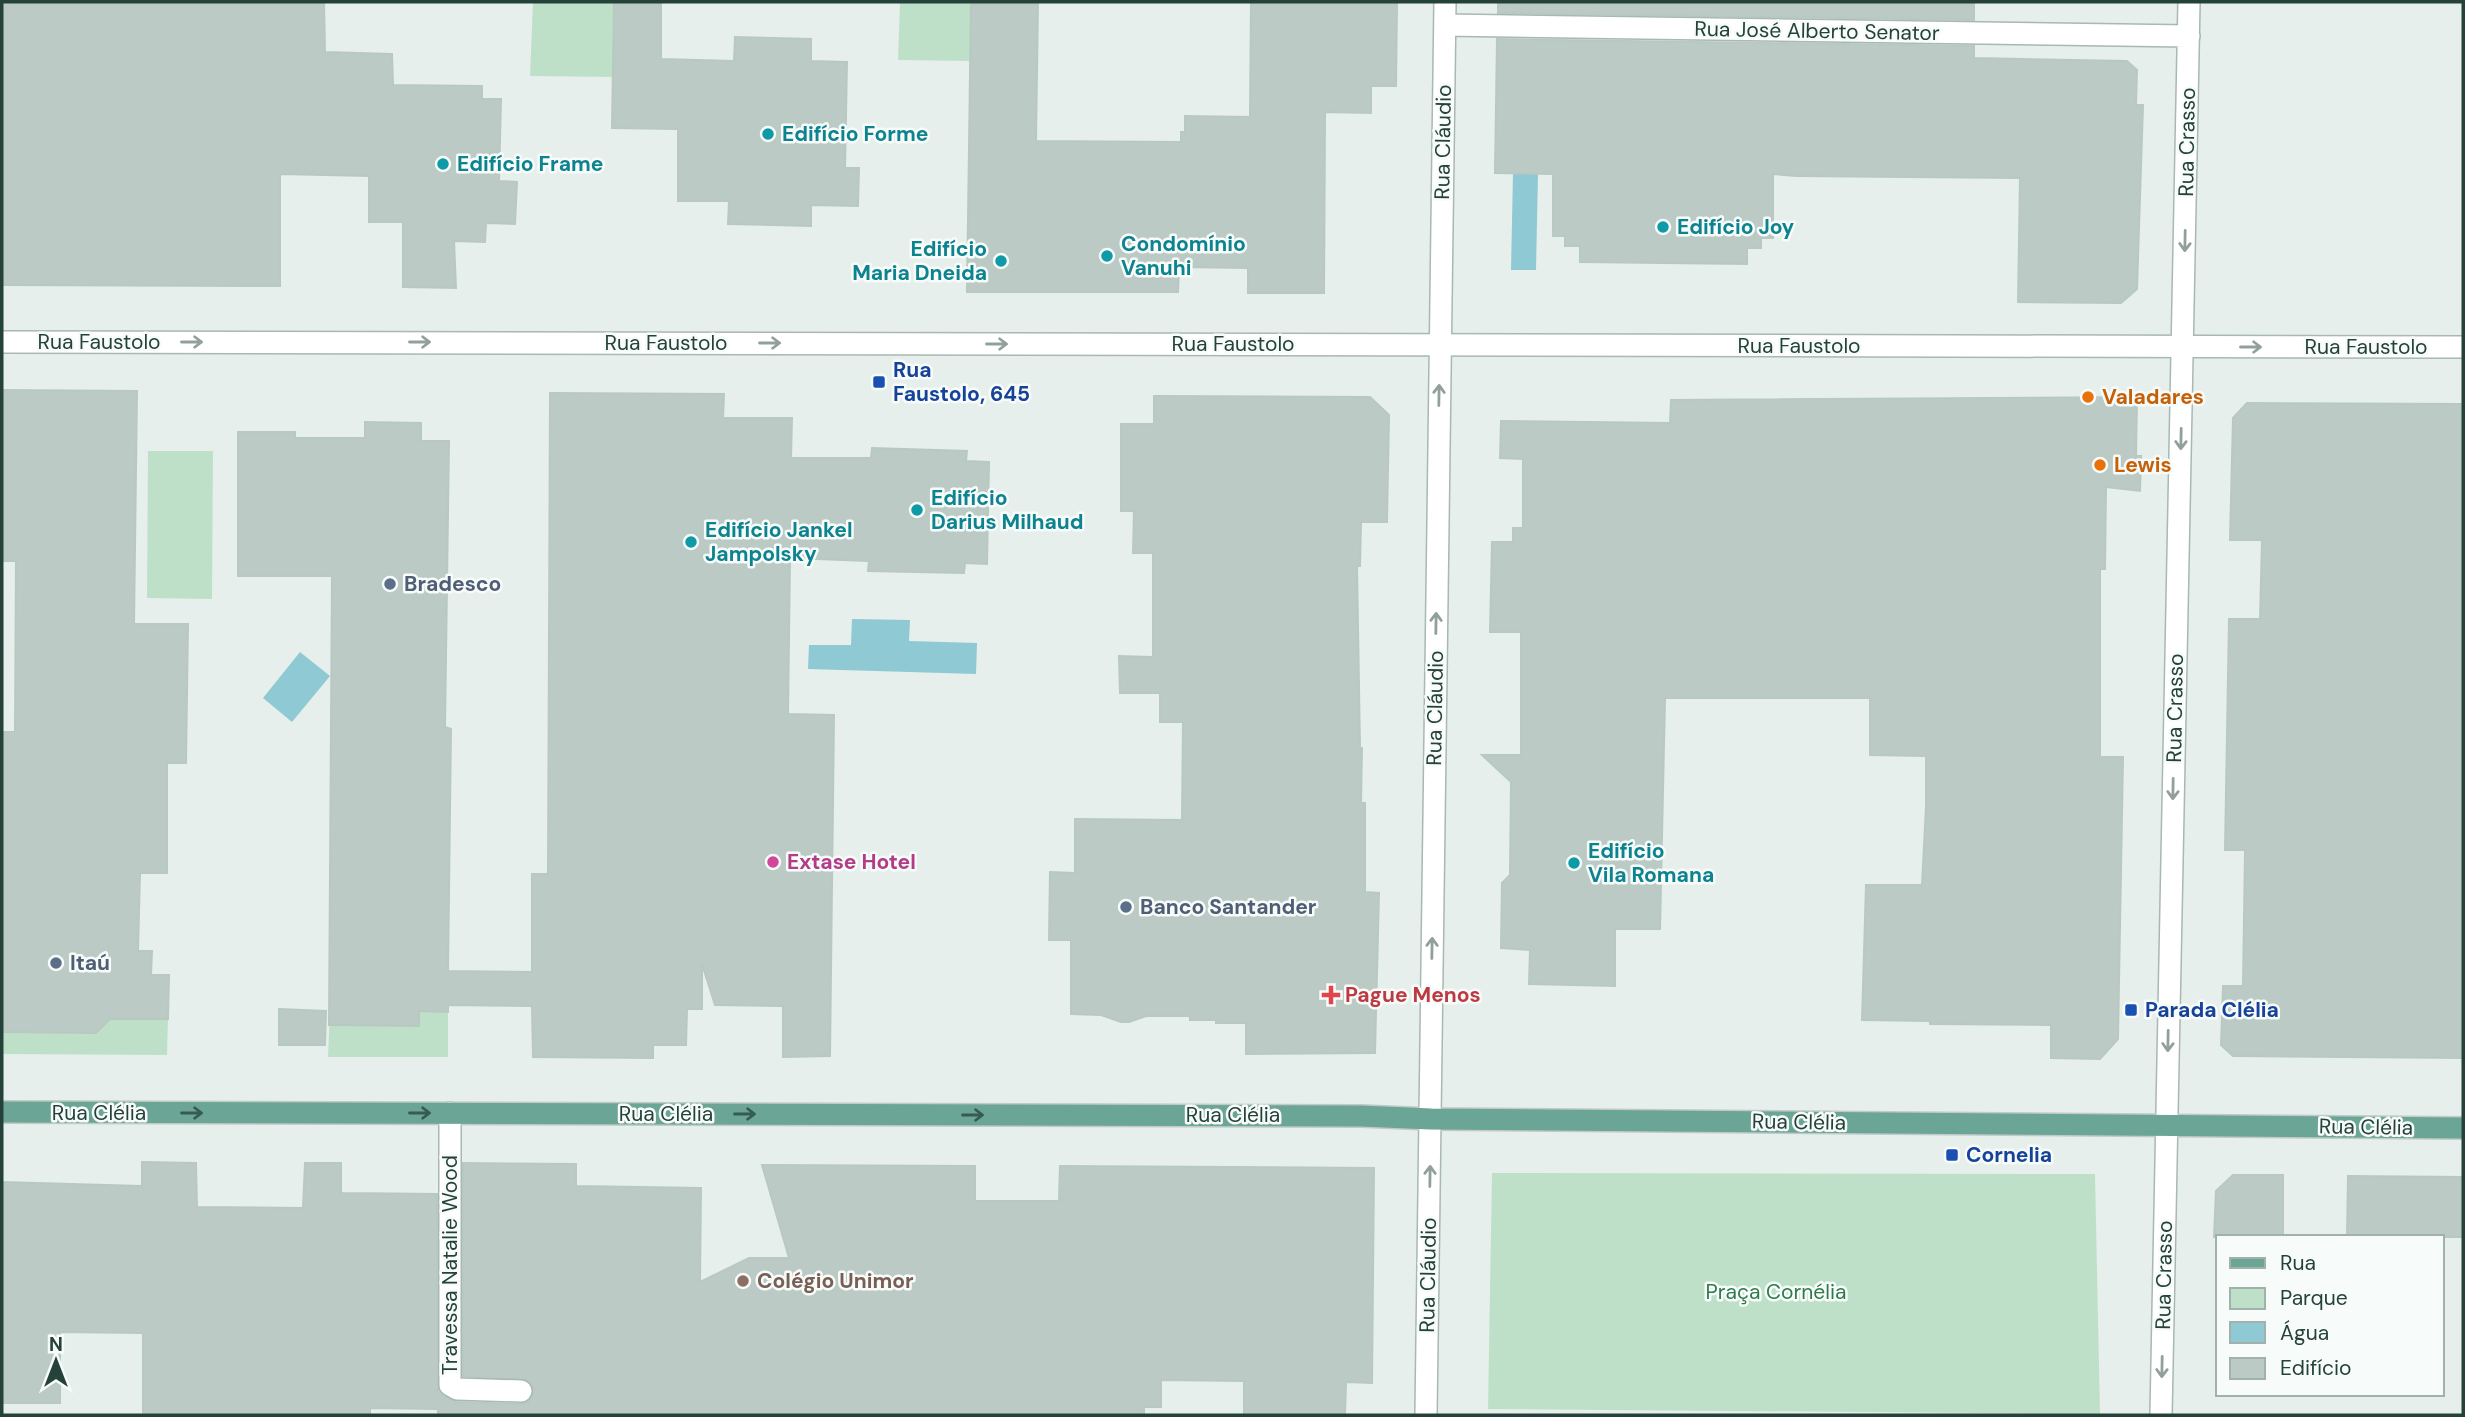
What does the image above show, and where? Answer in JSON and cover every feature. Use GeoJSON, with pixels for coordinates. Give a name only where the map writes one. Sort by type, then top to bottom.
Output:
{"type":"FeatureCollection","features":[{"type":"Feature","properties":{"kind":"main road","name":"Rua Clélia"},"geometry":{"type":"LineString","coordinates":[[2,1112],[1361,1116],[1431,1119],[2463,1128]]}},
{"type":"Feature","properties":{"kind":"street","name":"Rua Cláudio"},"geometry":{"type":"LineString","coordinates":[[1426,1415],[1445,2]]}},
{"type":"Feature","properties":{"kind":"street","name":"Rua Crasso"},"geometry":{"type":"LineString","coordinates":[[2161,1415],[2189,2]]}},
{"type":"Feature","properties":{"kind":"street","name":"Rua José Alberto Senator"},"geometry":{"type":"LineString","coordinates":[[1445,25],[2189,36]]}},
{"type":"Feature","properties":{"kind":"street","name":"Rua Faustolo"},"geometry":{"type":"LineString","coordinates":[[2,341],[2463,347]]}},
{"type":"Feature","properties":{"kind":"street","name":"Travessa Natalie Wood"},"geometry":{"type":"LineString","coordinates":[[450,1114],[450,1385],[457,1389],[521,1391]]}},
{"type":"Feature","properties":{"kind":"green space"},"geometry":{"type":"Polygon","coordinates":[[[533,2],[614,2],[613,77],[530,76],[533,2]]]}},
{"type":"Feature","properties":{"kind":"green space"},"geometry":{"type":"Polygon","coordinates":[[[900,2],[971,2],[970,61],[898,60],[900,2]]]}},
{"type":"Feature","properties":{"kind":"green space"},"geometry":{"type":"Polygon","coordinates":[[[148,451],[213,451],[212,599],[147,598],[148,451]]]}},
{"type":"Feature","properties":{"kind":"green space"},"geometry":{"type":"Polygon","coordinates":[[[330,1009],[362,1025],[418,1026],[419,1011],[448,1012],[448,1057],[328,1057],[330,1009]]]}},
{"type":"Feature","properties":{"kind":"green space"},"geometry":{"type":"Polygon","coordinates":[[[110,1019],[168,1019],[167,1055],[2,1054],[2,1024],[8,1032],[95,1033],[110,1019]]]}},
{"type":"Feature","properties":{"kind":"green space","name":"Praça Cornélia"},"geometry":{"type":"Polygon","coordinates":[[[1492,1173],[2095,1174],[2100,1414],[1488,1409],[1492,1173]]]}},
{"type":"Feature","properties":{"kind":"water"},"geometry":{"type":"Polygon","coordinates":[[[1513,173],[1538,173],[1536,270],[1511,270],[1513,173]]]}},
{"type":"Feature","properties":{"kind":"water"},"geometry":{"type":"Polygon","coordinates":[[[852,619],[910,620],[909,641],[977,643],[976,674],[808,669],[809,645],[851,645],[852,619]]]}},
{"type":"Feature","properties":{"kind":"water"},"geometry":{"type":"Polygon","coordinates":[[[300,652],[330,676],[292,722],[263,698],[300,652]]]}},
{"type":"Feature","properties":{"kind":"building"},"geometry":{"type":"Polygon","coordinates":[[[2,2],[324,2],[325,52],[392,54],[393,85],[482,86],[482,99],[501,99],[499,181],[517,182],[515,224],[486,223],[485,242],[454,241],[456,288],[403,287],[403,222],[369,222],[369,176],[280,174],[280,286],[2,285],[2,2]]]}},
{"type":"Feature","properties":{"kind":"building","name":"Edifício Forme"},"geometry":{"type":"Polygon","coordinates":[[[614,2],[661,2],[661,59],[734,61],[735,37],[811,39],[811,61],[847,62],[845,168],[859,168],[858,206],[811,205],[811,226],[728,224],[729,201],[678,201],[678,129],[612,128],[614,2]]]}},
{"type":"Feature","properties":{"kind":"building"},"geometry":{"type":"Polygon","coordinates":[[[971,2],[1038,2],[1036,141],[1181,142],[1181,132],[1185,132],[1185,116],[1250,117],[1251,2],[1397,2],[1396,86],[1371,86],[1371,113],[1325,112],[1324,293],[1248,293],[1248,268],[1179,267],[1178,292],[967,292],[971,2]]]}},
{"type":"Feature","properties":{"kind":"building"},"geometry":{"type":"Polygon","coordinates":[[[1498,2],[1974,2],[1974,20],[1498,13],[1498,2]]]}},
{"type":"Feature","properties":{"kind":"building"},"geometry":{"type":"Polygon","coordinates":[[[1497,39],[1974,46],[1974,58],[2127,61],[2137,70],[2136,105],[2143,105],[2137,289],[2121,303],[2018,302],[2020,178],[1773,174],[1773,238],[1761,238],[1761,248],[1747,248],[1747,264],[1580,262],[1580,246],[1565,246],[1565,236],[1553,236],[1553,174],[1495,173],[1497,39]]]}},
{"type":"Feature","properties":{"kind":"building"},"geometry":{"type":"Polygon","coordinates":[[[2,390],[137,391],[134,624],[188,624],[186,763],[167,763],[167,873],[140,873],[138,951],[152,951],[151,975],[169,975],[168,1019],[110,1019],[96,1033],[2,1032],[2,732],[15,732],[16,561],[2,561],[2,390]]]}},
{"type":"Feature","properties":{"kind":"building"},"geometry":{"type":"Polygon","coordinates":[[[550,393],[724,394],[723,418],[792,418],[791,458],[871,458],[872,448],[967,451],[966,461],[989,462],[987,564],[965,563],[964,573],[868,571],[869,561],[790,558],[788,714],[834,715],[830,1056],[783,1057],[783,1006],[715,1005],[702,964],[702,1009],[687,1009],[686,1045],[653,1045],[653,1058],[533,1057],[532,1006],[448,1005],[448,1012],[419,1011],[419,1026],[329,1025],[332,576],[238,576],[238,432],[295,432],[295,438],[365,438],[365,422],[421,423],[421,441],[449,441],[445,727],[451,729],[448,971],[532,972],[532,874],[548,874],[550,393]]]}},
{"type":"Feature","properties":{"kind":"building"},"geometry":{"type":"Polygon","coordinates":[[[1154,396],[1370,397],[1389,415],[1387,522],[1361,522],[1360,566],[1357,566],[1361,803],[1365,803],[1365,892],[1379,893],[1375,1053],[1246,1054],[1246,1023],[1190,1020],[1190,1016],[1146,1016],[1121,1022],[1101,1015],[1071,1014],[1071,940],[1049,940],[1050,872],[1075,873],[1075,819],[1182,820],[1183,722],[1160,722],[1160,693],[1120,693],[1119,656],[1153,657],[1153,553],[1133,553],[1134,511],[1121,511],[1121,424],[1154,424],[1154,396]]]}},
{"type":"Feature","properties":{"kind":"building"},"geometry":{"type":"Polygon","coordinates":[[[2137,397],[2136,456],[2141,456],[2140,491],[2106,487],[2105,569],[2100,569],[2100,757],[2123,757],[2118,1039],[2100,1059],[2051,1058],[2051,1025],[1930,1024],[1930,1021],[1862,1020],[1866,885],[1922,885],[1926,806],[1926,756],[1870,755],[1870,698],[1665,698],[1660,929],[1615,929],[1615,986],[1529,984],[1530,950],[1501,948],[1502,883],[1510,875],[1511,782],[1482,755],[1521,755],[1521,632],[1490,632],[1492,542],[1513,542],[1513,528],[1523,528],[1523,459],[1500,458],[1501,421],[1670,423],[1671,400],[2137,397]]]}},
{"type":"Feature","properties":{"kind":"building"},"geometry":{"type":"Polygon","coordinates":[[[2247,403],[2463,404],[2463,1058],[2233,1056],[2221,1045],[2223,986],[2243,986],[2245,850],[2225,850],[2229,619],[2260,619],[2262,540],[2230,540],[2233,418],[2247,403]]]}},
{"type":"Feature","properties":{"kind":"building"},"geometry":{"type":"Polygon","coordinates":[[[279,1009],[326,1011],[325,1045],[279,1045],[279,1009]]]}},
{"type":"Feature","properties":{"kind":"building"},"geometry":{"type":"Polygon","coordinates":[[[142,1162],[196,1163],[197,1207],[303,1208],[305,1163],[341,1163],[341,1193],[437,1194],[438,1391],[457,1402],[521,1404],[528,1402],[534,1392],[532,1384],[527,1380],[463,1376],[463,1163],[576,1164],[576,1186],[701,1188],[700,1282],[749,1258],[789,1258],[762,1165],[975,1166],[975,1201],[1059,1201],[1060,1166],[1374,1168],[1372,1383],[1346,1382],[1345,1415],[1244,1415],[1244,1381],[1161,1380],[1161,1407],[1144,1407],[1144,1415],[438,1415],[438,1409],[370,1408],[370,1415],[143,1415],[143,1333],[60,1332],[60,1403],[2,1403],[2,1182],[142,1186],[142,1162]]]}},
{"type":"Feature","properties":{"kind":"building"},"geometry":{"type":"Polygon","coordinates":[[[2233,1175],[2283,1175],[2283,1235],[2214,1237],[2216,1191],[2233,1175]]]}},
{"type":"Feature","properties":{"kind":"building"},"geometry":{"type":"Polygon","coordinates":[[[2348,1176],[2463,1177],[2463,1237],[2347,1235],[2348,1176]]]}},
{"type":"Feature","properties":{"kind":"place","name":"Edifício Forme"},"geometry":{"type":"Point","coordinates":[768,134]}},
{"type":"Feature","properties":{"kind":"place","name":"Edifício Frame"},"geometry":{"type":"Point","coordinates":[443,164]}},
{"type":"Feature","properties":{"kind":"place","name":"Edifício Joy"},"geometry":{"type":"Point","coordinates":[1663,227]}},
{"type":"Feature","properties":{"kind":"place","name":"Condomínio Vanuhi"},"geometry":{"type":"Point","coordinates":[1107,256]}},
{"type":"Feature","properties":{"kind":"place","name":"Edifício Maria Dneida"},"geometry":{"type":"Point","coordinates":[1001,261]}},
{"type":"Feature","properties":{"kind":"place","name":"Rua Faustolo, 645"},"geometry":{"type":"Point","coordinates":[879,382]}},
{"type":"Feature","properties":{"kind":"place","name":"Valadares"},"geometry":{"type":"Point","coordinates":[2088,397]}},
{"type":"Feature","properties":{"kind":"place","name":"Lewis"},"geometry":{"type":"Point","coordinates":[2100,465]}},
{"type":"Feature","properties":{"kind":"place","name":"Edifício Darius Milhaud"},"geometry":{"type":"Point","coordinates":[917,510]}},
{"type":"Feature","properties":{"kind":"place","name":"Edifício Jankel Jampolsky"},"geometry":{"type":"Point","coordinates":[691,542]}},
{"type":"Feature","properties":{"kind":"place","name":"Bradesco"},"geometry":{"type":"Point","coordinates":[390,584]}},
{"type":"Feature","properties":{"kind":"place","name":"Extase Hotel"},"geometry":{"type":"Point","coordinates":[773,862]}},
{"type":"Feature","properties":{"kind":"place","name":"Edifício Vila Romana"},"geometry":{"type":"Point","coordinates":[1574,863]}},
{"type":"Feature","properties":{"kind":"place","name":"Banco Santander"},"geometry":{"type":"Point","coordinates":[1126,907]}},
{"type":"Feature","properties":{"kind":"place","name":"Itaú"},"geometry":{"type":"Point","coordinates":[56,963]}},
{"type":"Feature","properties":{"kind":"place","name":"Pague Menos"},"geometry":{"type":"Point","coordinates":[1331,995]}},
{"type":"Feature","properties":{"kind":"place","name":"Parada Clélia"},"geometry":{"type":"Point","coordinates":[2131,1010]}},
{"type":"Feature","properties":{"kind":"place","name":"Cornelia"},"geometry":{"type":"Point","coordinates":[1952,1155]}},
{"type":"Feature","properties":{"kind":"place","name":"Colégio Unimor"},"geometry":{"type":"Point","coordinates":[743,1281]}}]}
